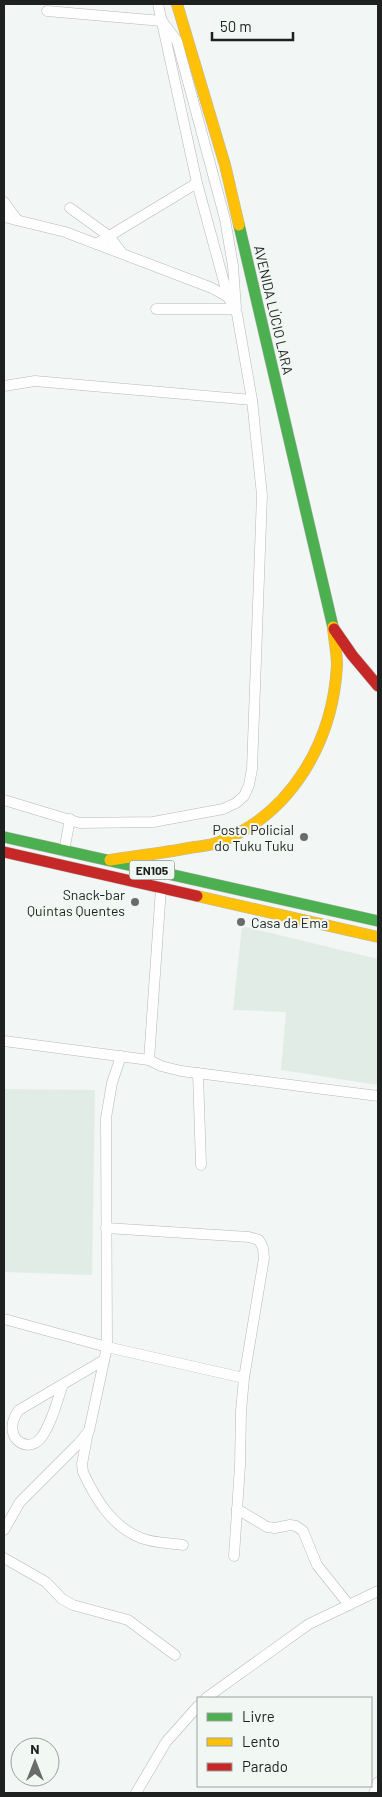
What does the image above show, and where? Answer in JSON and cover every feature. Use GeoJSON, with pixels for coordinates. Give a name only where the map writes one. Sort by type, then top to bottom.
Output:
{"type":"FeatureCollection","features":[{"type":"Feature","properties":{"kind":"main road","name":"AVENIDA LÚCIO LARA"},"geometry":{"type":"LineString","coordinates":[[108,860],[217,843],[245,830],[271,812],[304,773],[324,733],[335,689],[337,662],[333,626],[225,164],[177,4]]}},
{"type":"Feature","properties":{"kind":"main road","name":"AVENIDA LÚCIO LARA"},"geometry":{"type":"LineString","coordinates":[[333,626],[352,655],[378,686]]}},
{"type":"Feature","properties":{"kind":"main road","name":"EN105"},"geometry":{"type":"LineString","coordinates":[[4,837],[378,921]]}},
{"type":"Feature","properties":{"kind":"main road","name":"EN105"},"geometry":{"type":"LineString","coordinates":[[4,852],[378,937]]}},
{"type":"Feature","properties":{"kind":"street"},"geometry":{"type":"LineString","coordinates":[[158,4],[197,183],[228,297],[236,311]]}},
{"type":"Feature","properties":{"kind":"street"},"geometry":{"type":"LineString","coordinates":[[4,800],[80,823],[153,822],[223,809],[236,804],[244,796],[250,785],[252,770],[262,495],[252,400],[236,311],[233,266],[225,220],[177,41],[162,21],[47,11]]}},
{"type":"Feature","properties":{"kind":"street"},"geometry":{"type":"LineString","coordinates":[[96,244],[197,183]]}},
{"type":"Feature","properties":{"kind":"street"},"geometry":{"type":"LineString","coordinates":[[4,202],[17,220]]}},
{"type":"Feature","properties":{"kind":"street"},"geometry":{"type":"LineString","coordinates":[[70,208],[108,236],[122,254]]}},
{"type":"Feature","properties":{"kind":"street"},"geometry":{"type":"LineString","coordinates":[[4,217],[65,232],[212,288],[228,297]]}},
{"type":"Feature","properties":{"kind":"street"},"geometry":{"type":"LineString","coordinates":[[156,309],[236,311]]}},
{"type":"Feature","properties":{"kind":"street"},"geometry":{"type":"LineString","coordinates":[[4,386],[35,381],[252,400]]}},
{"type":"Feature","properties":{"kind":"street"},"geometry":{"type":"LineString","coordinates":[[64,851],[70,819]]}},
{"type":"Feature","properties":{"kind":"street"},"geometry":{"type":"LineString","coordinates":[[149,1060],[161,888]]}},
{"type":"Feature","properties":{"kind":"street"},"geometry":{"type":"LineString","coordinates":[[4,1041],[149,1060],[161,1066],[198,1073],[378,1096]]}},
{"type":"Feature","properties":{"kind":"street"},"geometry":{"type":"LineString","coordinates":[[121,1056],[112,1083],[106,1118],[107,1347],[88,1431],[82,1464],[83,1472],[113,1520],[143,1539],[184,1545]]}},
{"type":"Feature","properties":{"kind":"street"},"geometry":{"type":"LineString","coordinates":[[198,1073],[201,1165]]}},
{"type":"Feature","properties":{"kind":"street"},"geometry":{"type":"LineString","coordinates":[[106,1228],[249,1237],[259,1240],[264,1248],[264,1258],[244,1378],[234,1556]]}},
{"type":"Feature","properties":{"kind":"street"},"geometry":{"type":"LineString","coordinates":[[4,1320],[107,1347],[244,1378]]}},
{"type":"Feature","properties":{"kind":"street"},"geometry":{"type":"LineString","coordinates":[[63,1384],[47,1427],[40,1440],[31,1444],[20,1444],[12,1437],[10,1426],[12,1417],[18,1410],[104,1360]]}},
{"type":"Feature","properties":{"kind":"street"},"geometry":{"type":"LineString","coordinates":[[4,1530],[20,1502],[78,1444],[88,1431]]}},
{"type":"Feature","properties":{"kind":"street"},"geometry":{"type":"LineString","coordinates":[[237,1508],[267,1527],[275,1528],[290,1525],[296,1526],[303,1531],[317,1565],[349,1604]]}},
{"type":"Feature","properties":{"kind":"street"},"geometry":{"type":"LineString","coordinates":[[4,1558],[46,1582],[62,1599],[73,1605],[128,1620],[175,1655]]}},
{"type":"Feature","properties":{"kind":"street"},"geometry":{"type":"LineString","coordinates":[[207,1697],[309,1624],[378,1590]]}},
{"type":"Feature","properties":{"kind":"street"},"geometry":{"type":"LineString","coordinates":[[139,1793],[166,1742],[197,1707]]}},
{"type":"Feature","properties":{"kind":"street"},"geometry":{"type":"LineString","coordinates":[[374,1793],[378,1782]]}},
{"type":"Feature","properties":{"kind":"shaded area"},"geometry":{"type":"Polygon","coordinates":[[[242,926],[378,959],[378,1085],[281,1070],[286,1012],[233,1010],[242,926]]]}},
{"type":"Feature","properties":{"kind":"shaded area"},"geometry":{"type":"Polygon","coordinates":[[[4,1089],[95,1090],[92,1275],[4,1272],[4,1089]]]}},
{"type":"Feature","properties":{"kind":"traffic: fast"},"geometry":{"type":"LineString","coordinates":[[239,225],[333,627]]}},
{"type":"Feature","properties":{"kind":"traffic: fast"},"geometry":{"type":"LineString","coordinates":[[4,837],[378,921]]}},
{"type":"Feature","properties":{"kind":"traffic: slow"},"geometry":{"type":"LineString","coordinates":[[177,4],[225,165],[239,225]]}},
{"type":"Feature","properties":{"kind":"traffic: slow"},"geometry":{"type":"LineString","coordinates":[[110,860],[216,843],[245,829],[268,813],[287,794],[304,772],[317,747],[327,721],[334,693],[337,665],[333,627]]}},
{"type":"Feature","properties":{"kind":"traffic: slow"},"geometry":{"type":"LineString","coordinates":[[197,896],[378,937]]}},
{"type":"Feature","properties":{"kind":"traffic: jam"},"geometry":{"type":"LineString","coordinates":[[334,629],[352,655],[378,686]]}},
{"type":"Feature","properties":{"kind":"traffic: jam"},"geometry":{"type":"LineString","coordinates":[[4,852],[197,896]]}},
{"type":"Feature","properties":{"kind":"place","name":"Posto Policial do Tuku Tuku"},"geometry":{"type":"Point","coordinates":[304,837]}},
{"type":"Feature","properties":{"kind":"place","name":"Snack-bar Quintas Quentes"},"geometry":{"type":"Point","coordinates":[135,902]}},
{"type":"Feature","properties":{"kind":"place","name":"Casa da Ema"},"geometry":{"type":"Point","coordinates":[241,922]}}]}
